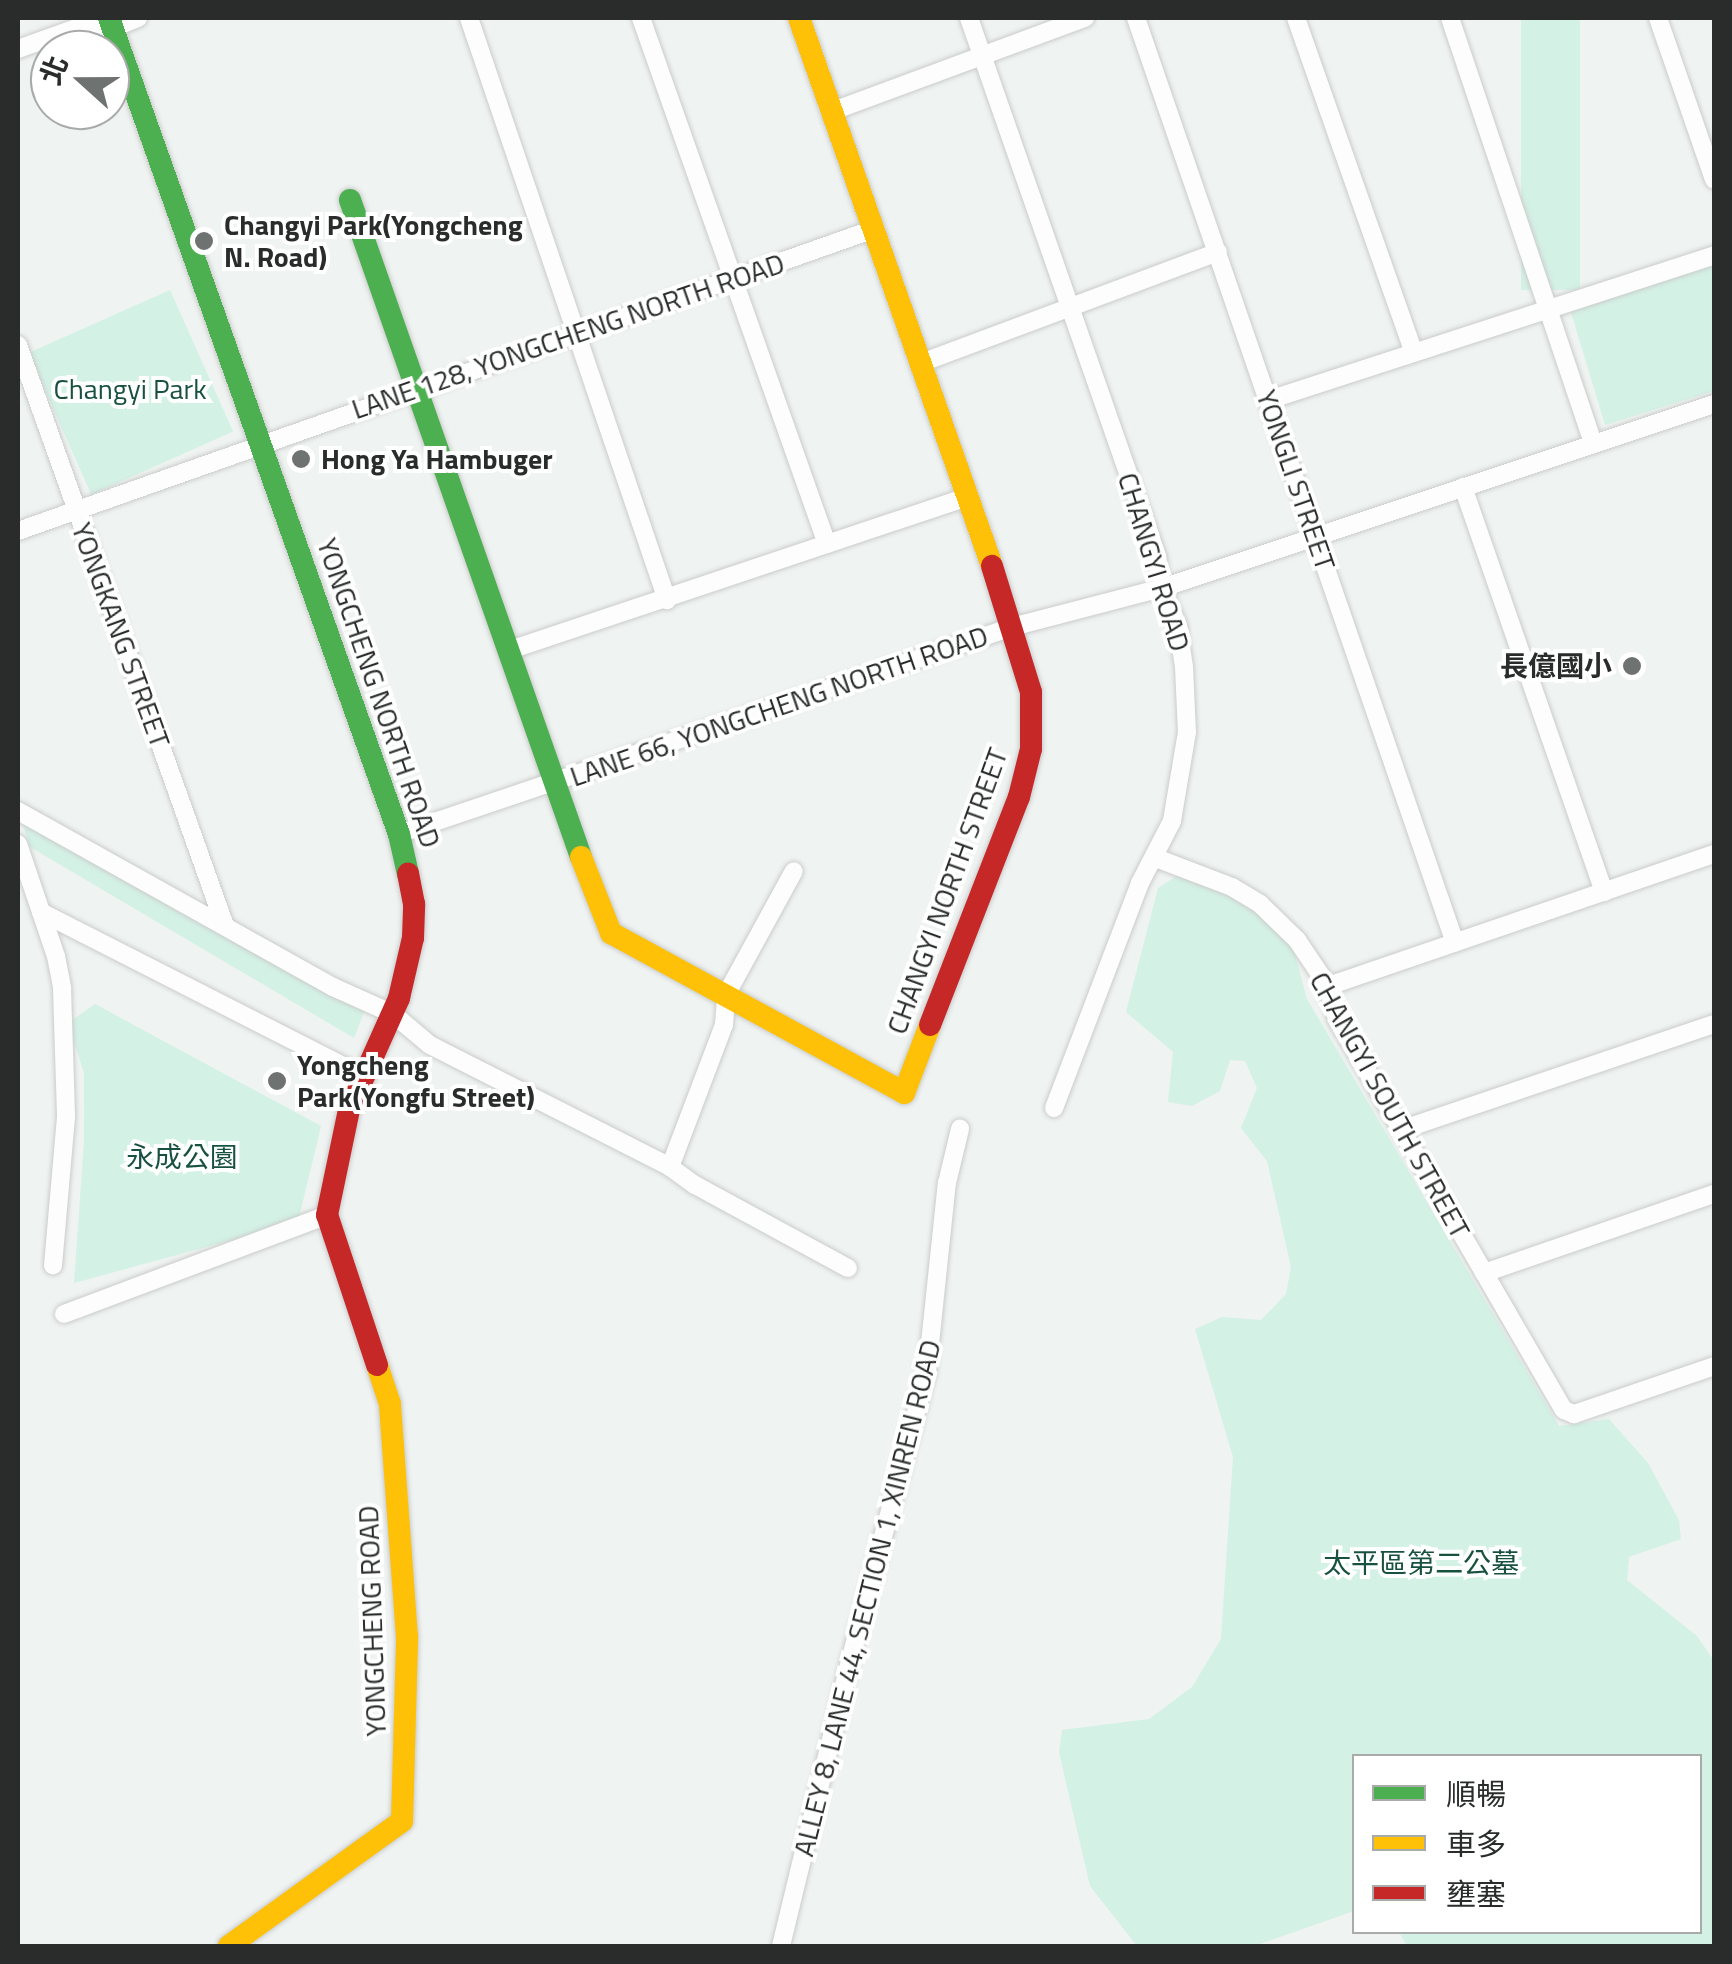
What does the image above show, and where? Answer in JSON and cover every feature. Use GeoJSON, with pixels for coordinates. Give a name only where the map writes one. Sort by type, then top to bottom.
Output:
{"type":"FeatureCollection","features":[{"type":"Feature","properties":{"kind":"street"},"geometry":{"type":"LineString","coordinates":[[18,49],[85,25],[138,18]]}},
{"type":"Feature","properties":{"kind":"street"},"geometry":{"type":"LineString","coordinates":[[469,18],[667,600]]}},
{"type":"Feature","properties":{"kind":"street"},"geometry":{"type":"LineString","coordinates":[[641,18],[827,544]]}},
{"type":"Feature","properties":{"kind":"street","name":"CHANGYI NORTH STREET"},"geometry":{"type":"LineString","coordinates":[[726,995],[904,1093],[1028,768],[1031,692],[1012,627],[800,18]]}},
{"type":"Feature","properties":{"kind":"street","name":"CHANGYI ROAD"},"geometry":{"type":"LineString","coordinates":[[969,18],[1157,556],[1162,588],[1178,626],[1187,732],[1172,820],[1140,884],[1054,1108]]}},
{"type":"Feature","properties":{"kind":"street"},"geometry":{"type":"LineString","coordinates":[[833,112],[1085,18]]}},
{"type":"Feature","properties":{"kind":"street","name":"YONGLI STREET"},"geometry":{"type":"LineString","coordinates":[[1136,18],[1454,943]]}},
{"type":"Feature","properties":{"kind":"street"},"geometry":{"type":"LineString","coordinates":[[1296,18],[1413,351]]}},
{"type":"Feature","properties":{"kind":"street"},"geometry":{"type":"LineString","coordinates":[[1450,18],[1593,443]]}},
{"type":"Feature","properties":{"kind":"street"},"geometry":{"type":"LineString","coordinates":[[1658,18],[1714,180]]}},
{"type":"Feature","properties":{"kind":"street","name":"YONGCHENG NORTH ROAD"},"geometry":{"type":"LineString","coordinates":[[111,23],[399,834],[414,904],[413,938],[393,1014]]}},
{"type":"Feature","properties":{"kind":"street"},"geometry":{"type":"LineString","coordinates":[[350,200],[552,782],[612,933],[726,995]]}},
{"type":"Feature","properties":{"kind":"street","name":"LANE 128, YONGCHENG NORTH ROAD"},"geometry":{"type":"LineString","coordinates":[[18,531],[874,229]]}},
{"type":"Feature","properties":{"kind":"street"},"geometry":{"type":"LineString","coordinates":[[921,363],[1218,252]]}},
{"type":"Feature","properties":{"kind":"street"},"geometry":{"type":"LineString","coordinates":[[1269,400],[1714,254]]}},
{"type":"Feature","properties":{"kind":"street","name":"YONGKANG STREET"},"geometry":{"type":"LineString","coordinates":[[18,345],[225,926]]}},
{"type":"Feature","properties":{"kind":"street","name":"LANE 66, YONGCHENG NORTH ROAD"},"geometry":{"type":"LineString","coordinates":[[399,834],[1012,627],[1162,588],[1314,534],[1714,404]]}},
{"type":"Feature","properties":{"kind":"street"},"geometry":{"type":"LineString","coordinates":[[1462,487],[1604,892]]}},
{"type":"Feature","properties":{"kind":"street"},"geometry":{"type":"LineString","coordinates":[[507,651],[967,497]]}},
{"type":"Feature","properties":{"kind":"street"},"geometry":{"type":"LineString","coordinates":[[18,811],[393,1014],[430,1045],[670,1167],[848,1268]]}},
{"type":"Feature","properties":{"kind":"street"},"geometry":{"type":"LineString","coordinates":[[18,844],[56,956],[66,1050],[65,1168],[53,1264]]}},
{"type":"Feature","properties":{"kind":"street"},"geometry":{"type":"LineString","coordinates":[[1328,986],[1714,854]]}},
{"type":"Feature","properties":{"kind":"street","name":"CHANGYI SOUTH STREET"},"geometry":{"type":"LineString","coordinates":[[1156,858],[1232,887],[1260,904],[1297,940],[1328,986],[1337,1019],[1569,1412],[1714,1366]]}},
{"type":"Feature","properties":{"kind":"street"},"geometry":{"type":"LineString","coordinates":[[670,1167],[724,1025],[726,995],[794,871]]}},
{"type":"Feature","properties":{"kind":"street"},"geometry":{"type":"LineString","coordinates":[[41,912],[362,1076]]}},
{"type":"Feature","properties":{"kind":"street"},"geometry":{"type":"LineString","coordinates":[[64,1314],[327,1215],[346,1124],[362,1076],[393,1014]]}},
{"type":"Feature","properties":{"kind":"street"},"geometry":{"type":"LineString","coordinates":[[1401,1130],[1714,1024]]}},
{"type":"Feature","properties":{"kind":"street","name":"ALLEY 8, LANE 44, SECTION 1, XINREN ROAD"},"geometry":{"type":"LineString","coordinates":[[782,1946],[851,1658],[928,1372],[946,1183],[960,1129]]}},
{"type":"Feature","properties":{"kind":"street"},"geometry":{"type":"LineString","coordinates":[[1484,1272],[1714,1194]]}},
{"type":"Feature","properties":{"kind":"street","name":"YONGCHENG ROAD"},"geometry":{"type":"LineString","coordinates":[[229,1946],[402,1821],[408,1732],[406,1618],[390,1404],[327,1215]]}},
{"type":"Feature","properties":{"kind":"green space"},"geometry":{"type":"Polygon","coordinates":[[[1521,18],[1580,18],[1580,290],[1521,290],[1521,18]]]}},
{"type":"Feature","properties":{"kind":"green space"},"geometry":{"type":"Polygon","coordinates":[[[1714,264],[1714,391],[1605,425],[1570,309],[1714,264]]]}},
{"type":"Feature","properties":{"kind":"green space","name":"Changyi Park"},"geometry":{"type":"Polygon","coordinates":[[[170,290],[233,432],[91,495],[28,353],[170,290]]]}},
{"type":"Feature","properties":{"kind":"green space"},"geometry":{"type":"Polygon","coordinates":[[[21,819],[366,1007],[354,1038],[30,847],[21,819]]]}},
{"type":"Feature","properties":{"kind":"green space","name":"太平區第二公墓"},"geometry":{"type":"Polygon","coordinates":[[[1177,876],[1223,893],[1270,921],[1293,947],[1307,999],[1559,1426],[1609,1419],[1648,1463],[1679,1520],[1681,1539],[1629,1557],[1627,1580],[1697,1636],[1714,1661],[1714,1946],[1407,1946],[1400,1934],[1702,1934],[1702,1754],[1352,1754],[1352,1912],[1254,1946],[1137,1946],[1090,1886],[1059,1752],[1062,1730],[1149,1719],[1192,1687],[1221,1639],[1233,1457],[1195,1329],[1222,1317],[1261,1320],[1286,1294],[1291,1267],[1267,1161],[1241,1128],[1257,1088],[1245,1061],[1230,1060],[1220,1091],[1192,1106],[1168,1102],[1173,1052],[1126,1012],[1158,888],[1177,876]]]}},
{"type":"Feature","properties":{"kind":"green space","name":"永成公園"},"geometry":{"type":"Polygon","coordinates":[[[95,1004],[321,1126],[298,1222],[74,1283],[84,1141],[84,1073],[68,1023],[95,1004]]]}},
{"type":"Feature","properties":{"kind":"traffic: fast"},"geometry":{"type":"LineString","coordinates":[[109,18],[399,834],[408,874]]}},
{"type":"Feature","properties":{"kind":"traffic: fast"},"geometry":{"type":"LineString","coordinates":[[350,200],[581,857]]}},
{"type":"Feature","properties":{"kind":"traffic: slow"},"geometry":{"type":"LineString","coordinates":[[799,18],[992,566]]}},
{"type":"Feature","properties":{"kind":"traffic: slow"},"geometry":{"type":"LineString","coordinates":[[581,857],[611,933],[904,1093],[930,1025]]}},
{"type":"Feature","properties":{"kind":"traffic: slow"},"geometry":{"type":"LineString","coordinates":[[229,1946],[402,1821],[407,1637],[390,1404],[377,1365]]}},
{"type":"Feature","properties":{"kind":"traffic: jam"},"geometry":{"type":"LineString","coordinates":[[930,1025],[1019,797],[1031,749],[1031,692],[992,566]]}},
{"type":"Feature","properties":{"kind":"traffic: jam"},"geometry":{"type":"LineString","coordinates":[[377,1365],[327,1215],[349,1110],[399,998],[413,938],[414,904],[408,874]]}},
{"type":"Feature","properties":{"kind":"place","name":"Changyi Park(Yongcheng N. Road)"},"geometry":{"type":"Point","coordinates":[204,241]}},
{"type":"Feature","properties":{"kind":"place","name":"Hong Ya Hambuger"},"geometry":{"type":"Point","coordinates":[301,459]}},
{"type":"Feature","properties":{"kind":"place","name":"長億國小"},"geometry":{"type":"Point","coordinates":[1632,666]}},
{"type":"Feature","properties":{"kind":"place","name":"Yongcheng Park(Yongfu Street)"},"geometry":{"type":"Point","coordinates":[277,1081]}}]}
